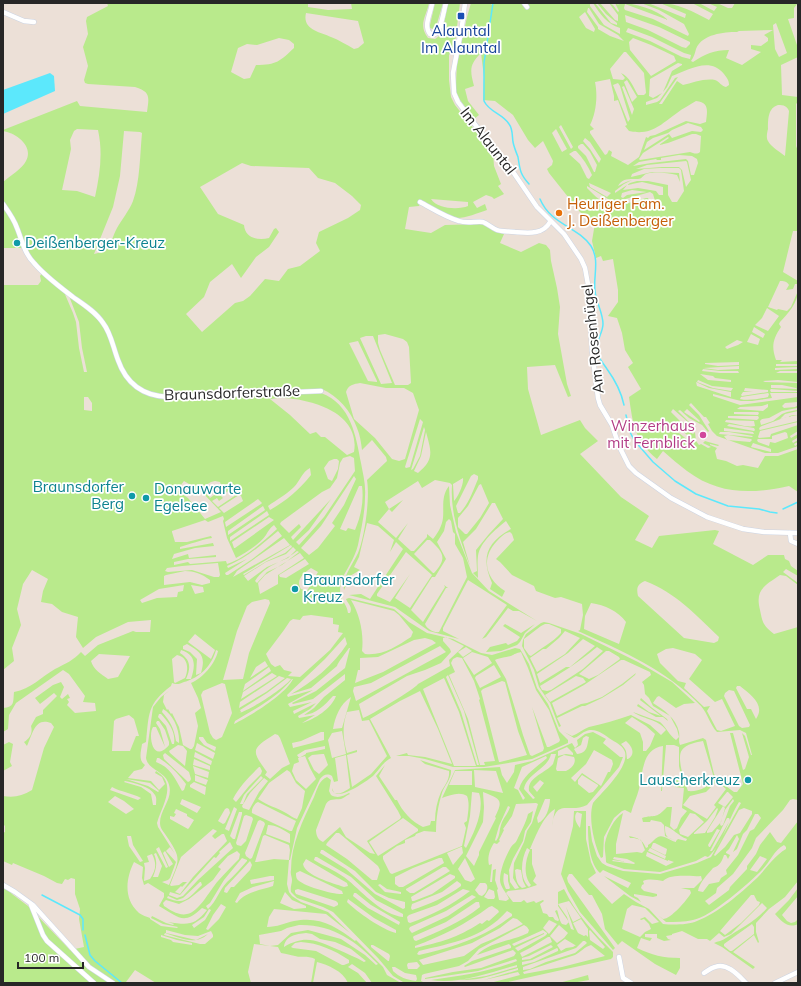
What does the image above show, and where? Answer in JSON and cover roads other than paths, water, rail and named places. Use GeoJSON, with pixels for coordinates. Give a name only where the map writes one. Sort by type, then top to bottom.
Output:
{"type":"FeatureCollection","features":[{"type":"Feature","properties":{"kind":"street"},"geometry":{"type":"LineString","coordinates":[[432,3],[427,25],[427,30],[430,34],[438,32],[446,3]]}},
{"type":"Feature","properties":{"kind":"street","name":"Im Alauntal"},"geometry":{"type":"LineString","coordinates":[[465,4],[453,73],[453,83],[458,102],[493,148],[509,166],[537,208],[565,236],[581,259]]}},
{"type":"Feature","properties":{"kind":"street"},"geometry":{"type":"LineString","coordinates":[[3,12],[24,21],[34,22]]}},
{"type":"Feature","properties":{"kind":"street"},"geometry":{"type":"LineString","coordinates":[[420,202],[441,214],[459,221],[482,222],[502,232],[536,232],[543,230],[550,222]]}},
{"type":"Feature","properties":{"kind":"street","name":"Braunsdorferstraße"},"geometry":{"type":"LineString","coordinates":[[3,204],[17,227],[24,249],[30,258],[51,279],[103,322],[114,345],[123,370],[130,381],[148,394],[168,397],[321,391]]}},
{"type":"Feature","properties":{"kind":"street","name":"Am Rosenhügel"},"geometry":{"type":"LineString","coordinates":[[581,259],[585,268],[589,290],[592,351],[598,398],[600,405],[612,425],[619,446],[629,466],[636,473],[671,498],[707,517],[750,531],[798,533]]}},
{"type":"Feature","properties":{"kind":"street"},"geometry":{"type":"LineString","coordinates":[[790,533],[791,541],[798,544]]}},
{"type":"Feature","properties":{"kind":"street"},"geometry":{"type":"LineString","coordinates":[[3,885],[29,902],[89,967],[113,983]]}},
{"type":"Feature","properties":{"kind":"street"},"geometry":{"type":"LineString","coordinates":[[29,902],[43,935],[94,983]]}},
{"type":"Feature","properties":{"kind":"street"},"geometry":{"type":"LineString","coordinates":[[619,957],[623,978],[631,983]]}},
{"type":"Feature","properties":{"kind":"street"},"geometry":{"type":"LineString","coordinates":[[704,973],[714,967],[726,967],[746,983]]}},
{"type":"Feature","properties":{"kind":"street"},"geometry":{"type":"LineString","coordinates":[[776,983],[798,972]]}},
{"type":"Feature","properties":{"kind":"water"},"geometry":{"type":"Polygon","coordinates":[[[50,73],[54,76],[55,91],[3,114],[3,90],[50,73]]]}},
{"type":"Feature","properties":{"kind":"waterway"},"geometry":{"type":"LineString","coordinates":[[493,3],[484,63],[484,101],[489,108],[503,118],[510,126],[512,130],[513,144],[518,157],[521,172],[529,184]]}},
{"type":"Feature","properties":{"kind":"waterway"},"geometry":{"type":"LineString","coordinates":[[540,199],[545,208],[557,220],[585,239],[594,251],[596,263],[595,291],[603,324],[597,344],[597,351],[613,377],[624,405]]}},
{"type":"Feature","properties":{"kind":"waterway"},"geometry":{"type":"LineString","coordinates":[[626,415],[630,432],[634,440],[653,462],[675,481],[696,494],[728,506],[759,509],[777,513]]}},
{"type":"Feature","properties":{"kind":"waterway"},"geometry":{"type":"LineString","coordinates":[[783,509],[798,502]]}},
{"type":"Feature","properties":{"kind":"waterway"},"geometry":{"type":"LineString","coordinates":[[42,895],[80,915],[83,919],[83,930]]}},
{"type":"Feature","properties":{"kind":"waterway"},"geometry":{"type":"LineString","coordinates":[[85,935],[90,955],[95,961],[122,983]]}},
{"type":"Feature","properties":{"kind":"place","name":"Alauntal Im Alauntal"},"geometry":{"type":"Point","coordinates":[461,16]}},
{"type":"Feature","properties":{"kind":"place","name":"Heuriger Fam. J. Deißenberger"},"geometry":{"type":"Point","coordinates":[559,213]}},
{"type":"Feature","properties":{"kind":"place","name":"Deißenberger-Kreuz"},"geometry":{"type":"Point","coordinates":[17,243]}},
{"type":"Feature","properties":{"kind":"place","name":"Winzerhaus mit Fernblick"},"geometry":{"type":"Point","coordinates":[703,435]}},
{"type":"Feature","properties":{"kind":"place","name":"Braunsdorfer Berg"},"geometry":{"type":"Point","coordinates":[132,496]}},
{"type":"Feature","properties":{"kind":"place","name":"Donauwarte Egelsee"},"geometry":{"type":"Point","coordinates":[146,498]}},
{"type":"Feature","properties":{"kind":"place","name":"Braunsdorfer Kreuz"},"geometry":{"type":"Point","coordinates":[295,589]}},
{"type":"Feature","properties":{"kind":"place","name":"Lauscherkreuz"},"geometry":{"type":"Point","coordinates":[748,780]}}]}
